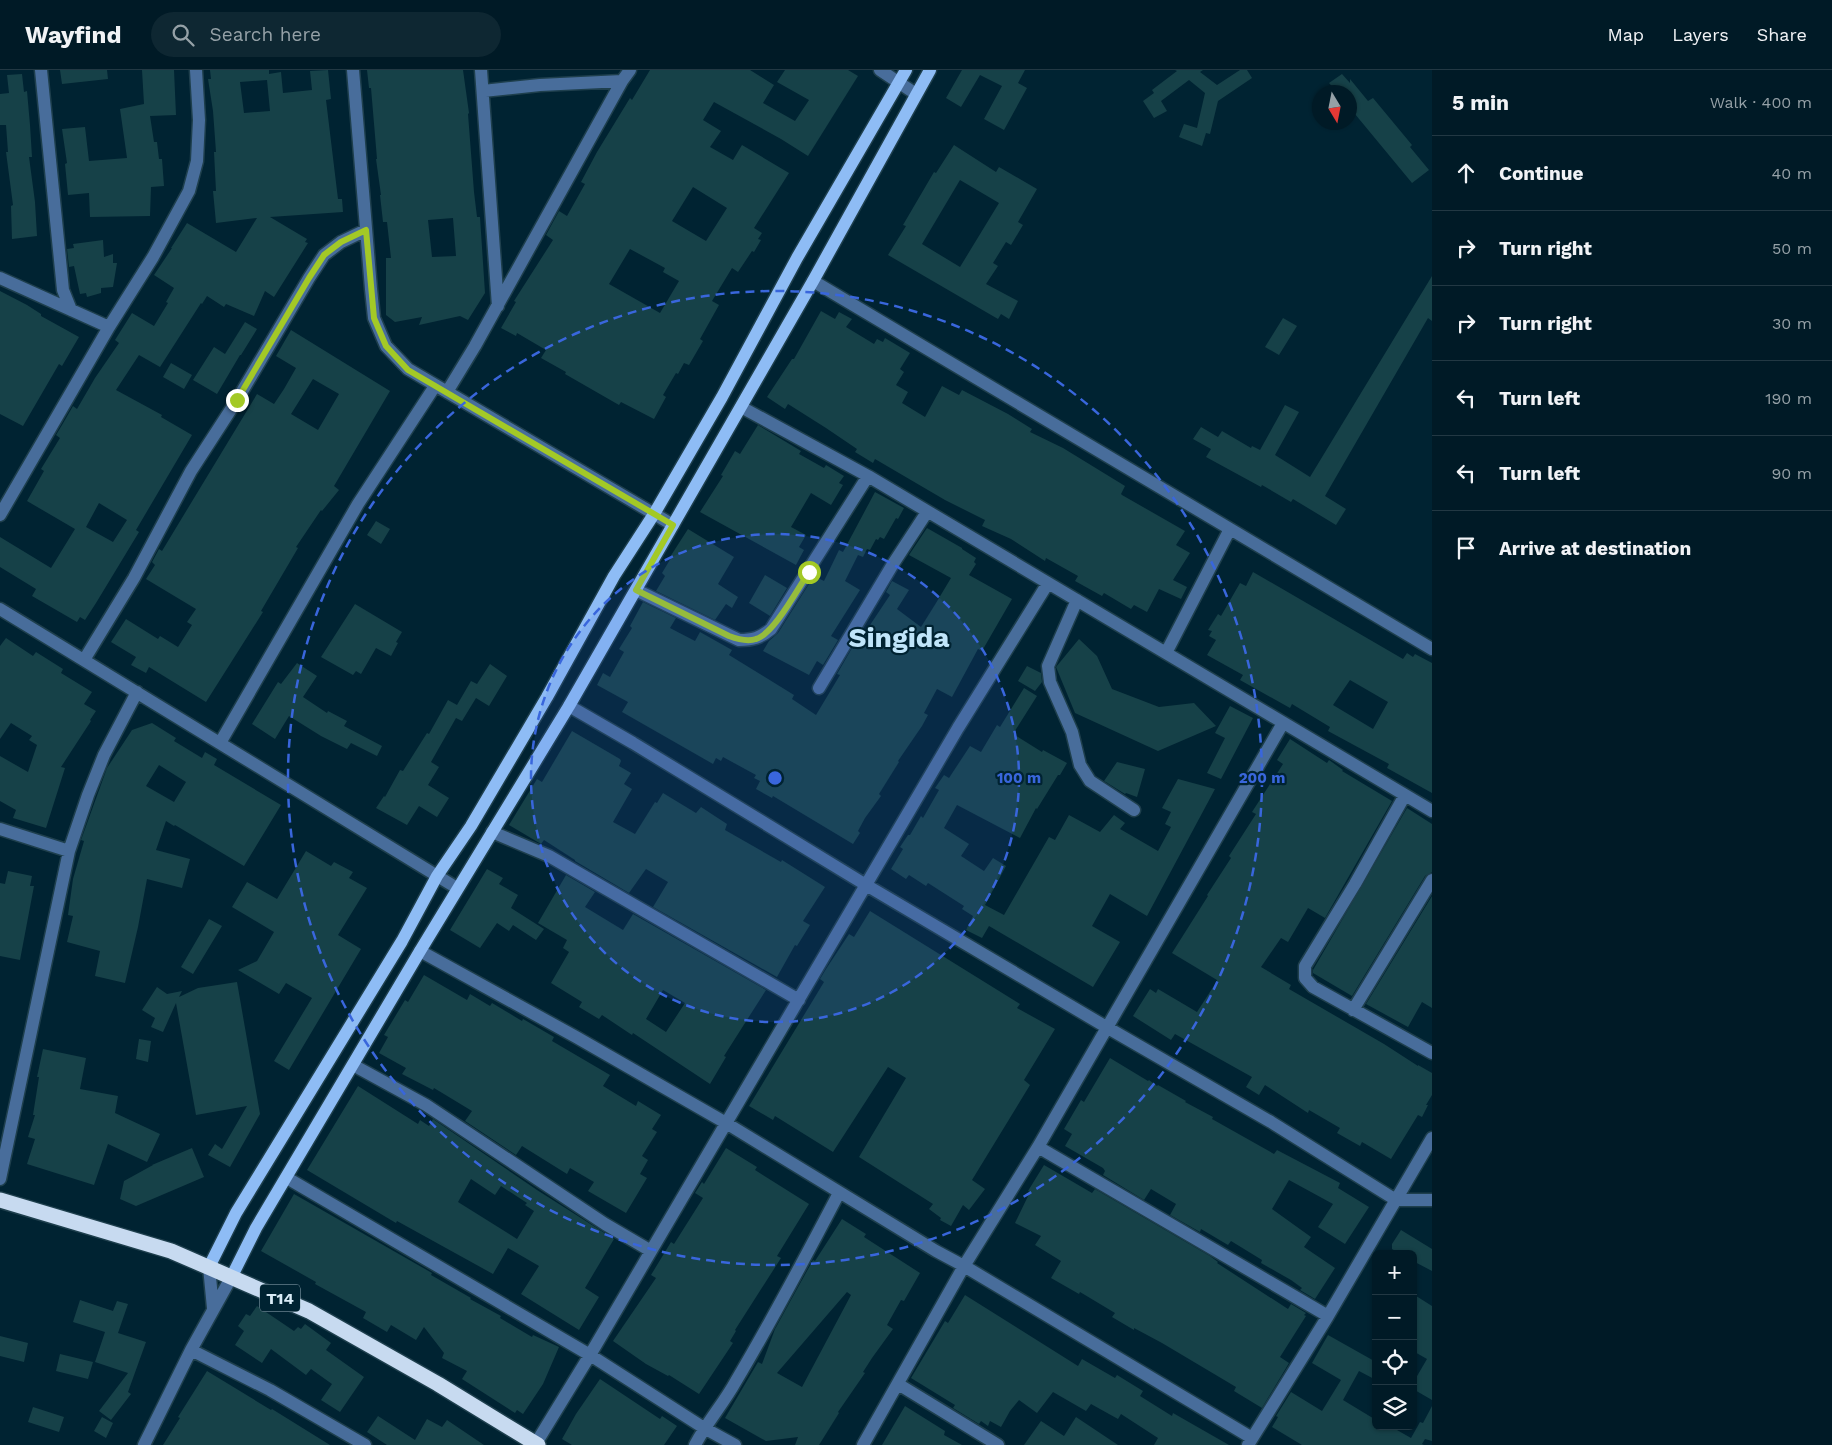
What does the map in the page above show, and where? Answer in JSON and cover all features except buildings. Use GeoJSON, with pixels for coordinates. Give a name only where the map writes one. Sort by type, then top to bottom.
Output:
{"type":"FeatureCollection","features":[{"type":"Feature","properties":{"kind":"highway","name":"T14"},"geometry":{"type":"LineString","coordinates":[[0,1200],[171,1250],[309,1311],[438,1384],[536,1445]]}},
{"type":"Feature","properties":{"kind":"main road"},"geometry":{"type":"LineString","coordinates":[[209,1267],[236,1213],[547,698],[614,576],[654,514],[722,397],[797,258],[906,70]]}},
{"type":"Feature","properties":{"kind":"main road"},"geometry":{"type":"LineString","coordinates":[[232,1276],[256,1228],[420,951],[569,706],[741,407],[930,70]]}},
{"type":"Feature","properties":{"kind":"street"},"geometry":{"type":"LineString","coordinates":[[41,70],[63,290],[71,310]]}},
{"type":"Feature","properties":{"kind":"street"},"geometry":{"type":"LineString","coordinates":[[0,515],[5,496],[153,257],[189,191],[197,161],[199,120],[196,70]]}},
{"type":"Feature","properties":{"kind":"street"},"geometry":{"type":"LineString","coordinates":[[353,70],[374,318],[386,346],[408,370],[673,525]]}},
{"type":"Feature","properties":{"kind":"street"},"geometry":{"type":"LineString","coordinates":[[481,70],[498,306]]}},
{"type":"Feature","properties":{"kind":"street"},"geometry":{"type":"LineString","coordinates":[[447,392],[498,306],[622,81],[630,70]]}},
{"type":"Feature","properties":{"kind":"street"},"geometry":{"type":"LineString","coordinates":[[880,70],[916,94]]}},
{"type":"Feature","properties":{"kind":"street"},"geometry":{"type":"LineString","coordinates":[[483,91],[540,85],[622,81]]}},
{"type":"Feature","properties":{"kind":"street"},"geometry":{"type":"LineString","coordinates":[[84,660],[134,578],[191,472],[237,400],[324,255],[341,242],[366,230]]}},
{"type":"Feature","properties":{"kind":"street"},"geometry":{"type":"LineString","coordinates":[[0,278],[110,327]]}},
{"type":"Feature","properties":{"kind":"street"},"geometry":{"type":"LineString","coordinates":[[812,281],[1432,649]]}},
{"type":"Feature","properties":{"kind":"street"},"geometry":{"type":"LineString","coordinates":[[220,743],[358,504],[435,386]]}},
{"type":"Feature","properties":{"kind":"street"},"geometry":{"type":"LineString","coordinates":[[741,407],[868,476],[1432,811]]}},
{"type":"Feature","properties":{"kind":"street"},"geometry":{"type":"LineString","coordinates":[[636,590],[739,640],[755,640],[771,629],[868,476]]}},
{"type":"Feature","properties":{"kind":"street"},"geometry":{"type":"LineString","coordinates":[[819,688],[927,512]]}},
{"type":"Feature","properties":{"kind":"street"},"geometry":{"type":"LineString","coordinates":[[1166,653],[1230,529]]}},
{"type":"Feature","properties":{"kind":"street"},"geometry":{"type":"LineString","coordinates":[[536,1445],[958,728],[1048,583]]}},
{"type":"Feature","properties":{"kind":"street"},"geometry":{"type":"LineString","coordinates":[[1077,600],[1048,666],[1050,682],[1072,732],[1080,765],[1090,781],[1134,810]]}},
{"type":"Feature","properties":{"kind":"street"},"geometry":{"type":"LineString","coordinates":[[0,609],[458,888]]}},
{"type":"Feature","properties":{"kind":"street"},"geometry":{"type":"LineString","coordinates":[[0,1179],[69,852],[104,755],[137,692]]}},
{"type":"Feature","properties":{"kind":"street"},"geometry":{"type":"LineString","coordinates":[[569,706],[633,743],[866,886],[1271,1122],[1396,1200],[1432,1200]]}},
{"type":"Feature","properties":{"kind":"street"},"geometry":{"type":"LineString","coordinates":[[863,1445],[964,1266],[1038,1147],[1283,724]]}},
{"type":"Feature","properties":{"kind":"street"},"geometry":{"type":"LineString","coordinates":[[1405,795],[1355,884],[1305,966],[1305,978],[1313,987],[1432,1054]]}},
{"type":"Feature","properties":{"kind":"street"},"geometry":{"type":"LineString","coordinates":[[0,829],[69,852]]}},
{"type":"Feature","properties":{"kind":"street"},"geometry":{"type":"LineString","coordinates":[[492,832],[550,856],[799,1000]]}},
{"type":"Feature","properties":{"kind":"street"},"geometry":{"type":"LineString","coordinates":[[1353,1010],[1432,880]]}},
{"type":"Feature","properties":{"kind":"street"},"geometry":{"type":"LineString","coordinates":[[420,951],[726,1123],[839,1193],[964,1266],[1250,1442],[1328,1316],[1432,1138]]}},
{"type":"Feature","properties":{"kind":"street"},"geometry":{"type":"LineString","coordinates":[[353,1065],[426,1105],[598,1219],[651,1251]]}},
{"type":"Feature","properties":{"kind":"street"},"geometry":{"type":"LineString","coordinates":[[1038,1147],[1328,1316]]}},
{"type":"Feature","properties":{"kind":"street"},"geometry":{"type":"LineString","coordinates":[[287,1178],[590,1355],[704,1428],[735,1445]]}},
{"type":"Feature","properties":{"kind":"street"},"geometry":{"type":"LineString","coordinates":[[695,1445],[704,1428],[735,1383],[786,1294],[839,1193]]}},
{"type":"Feature","properties":{"kind":"street"},"geometry":{"type":"LineString","coordinates":[[209,1267],[213,1308]]}},
{"type":"Feature","properties":{"kind":"street"},"geometry":{"type":"LineString","coordinates":[[144,1445],[191,1350],[232,1276]]}},
{"type":"Feature","properties":{"kind":"street"},"geometry":{"type":"LineString","coordinates":[[191,1350],[270,1390],[365,1445]]}},
{"type":"Feature","properties":{"kind":"street"},"geometry":{"type":"LineString","coordinates":[[898,1384],[998,1445]]}},
{"type":"Feature","properties":{"kind":"district","name":"Singida"},"geometry":{"type":"Point","coordinates":[899,637]}},
{"type":"Feature","properties":{"kind":"route"},"geometry":{"type":"LineString","coordinates":[[237,400],[324,255],[341,242],[366,230],[374,318],[386,346],[408,370],[673,525],[636,590],[729,636],[739,640],[755,640],[771,629],[809,572]]}}]}
